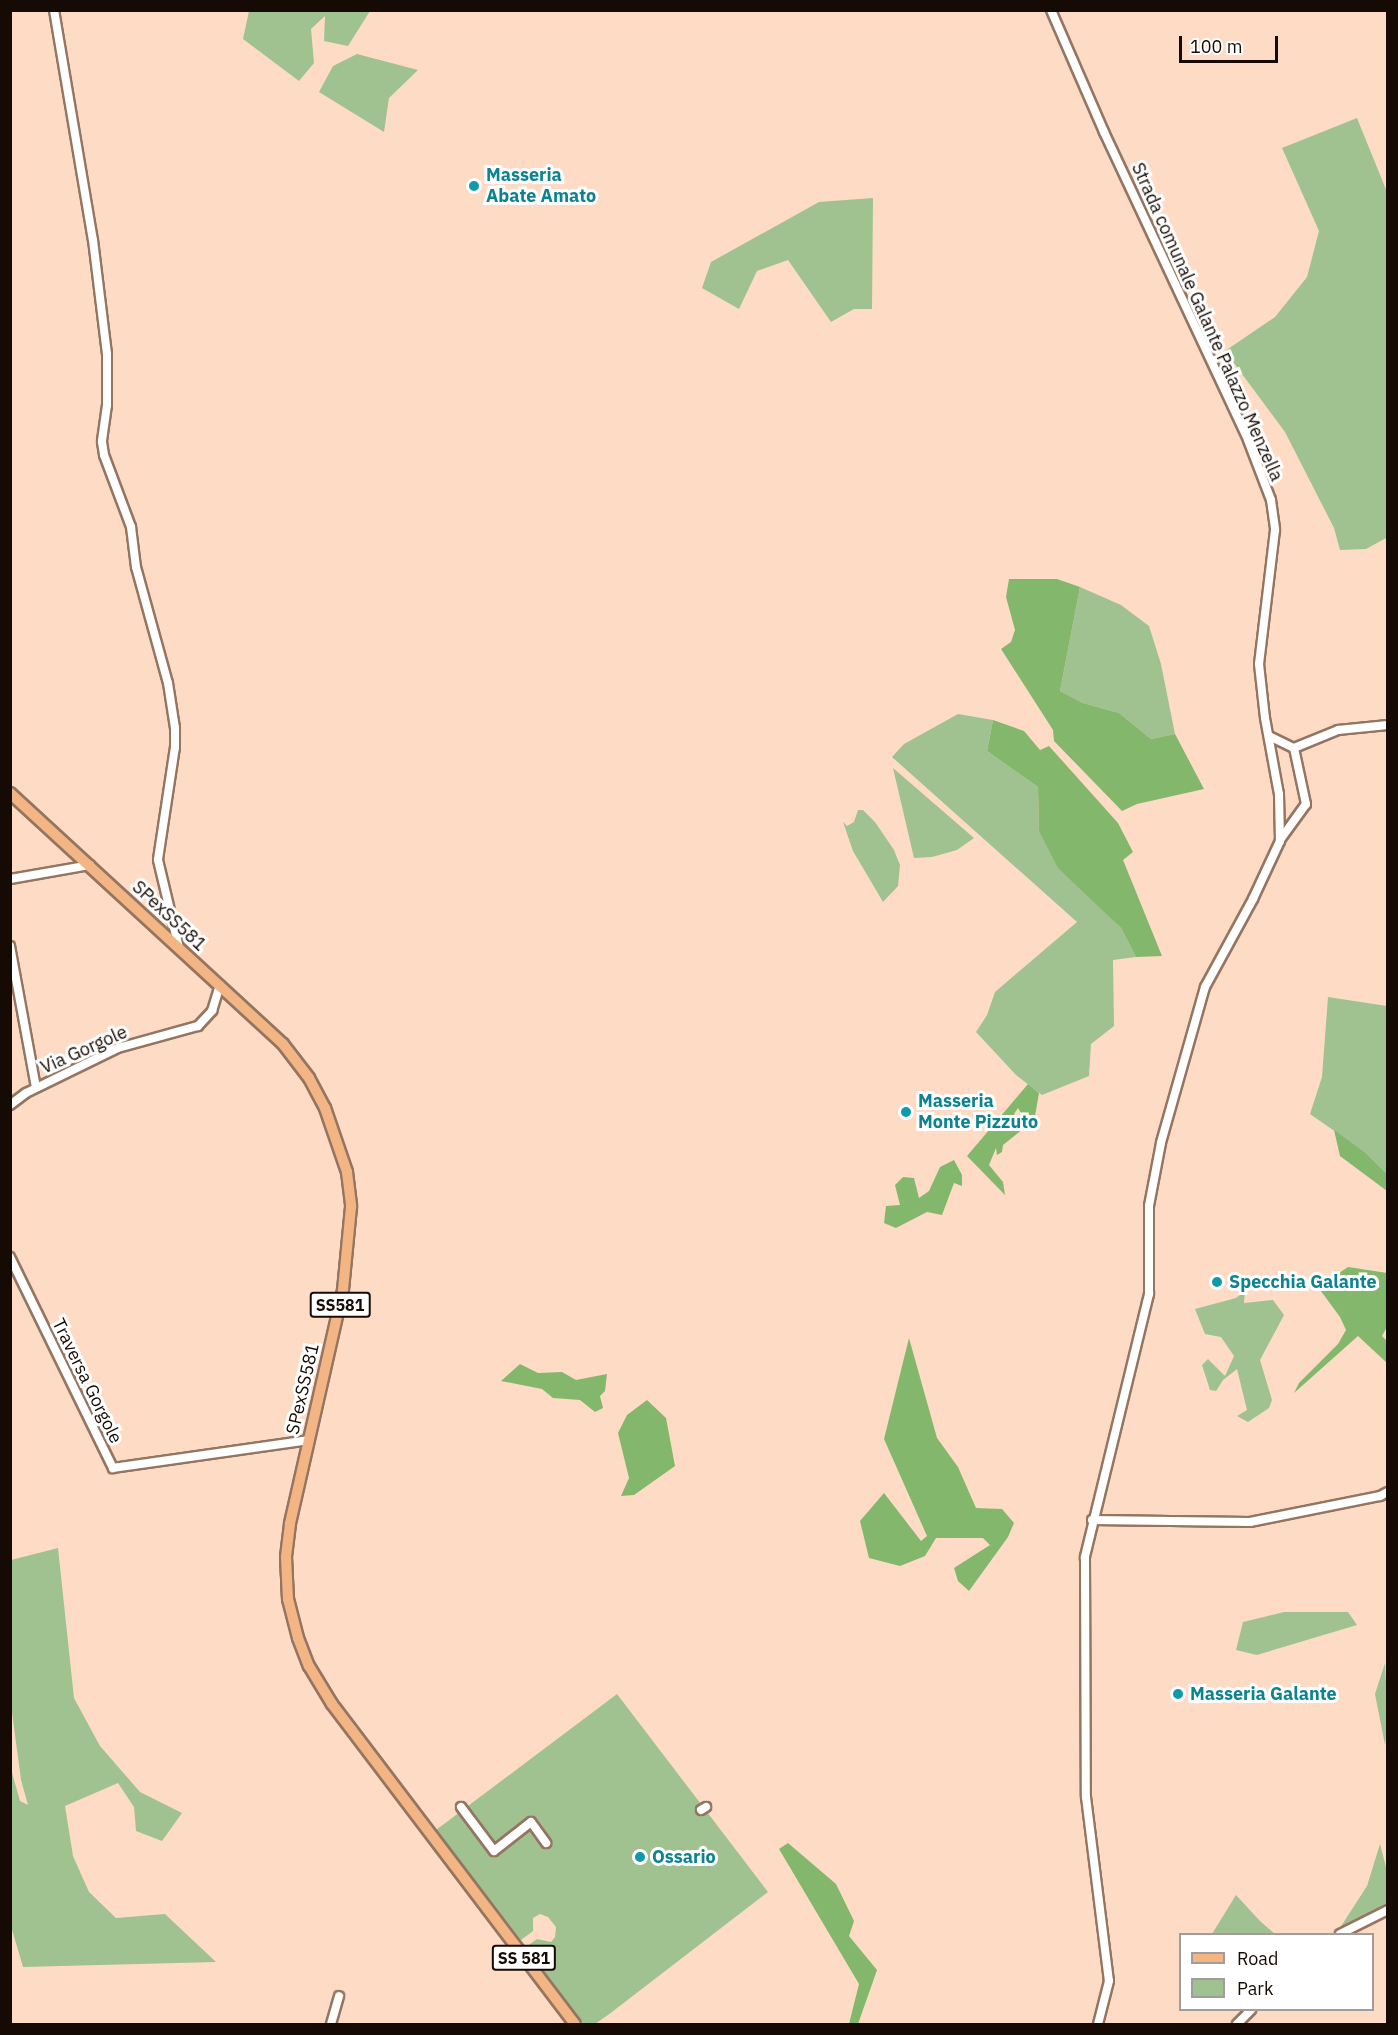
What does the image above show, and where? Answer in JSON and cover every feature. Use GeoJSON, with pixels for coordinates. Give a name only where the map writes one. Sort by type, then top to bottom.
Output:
{"type":"FeatureCollection","features":[{"type":"Feature","properties":{"kind":"main road","name":"SPexSS581"},"geometry":{"type":"LineString","coordinates":[[10,793],[177,944],[179,949],[283,1044],[309,1078],[337,1137],[347,1172],[351,1208],[343,1290],[290,1524],[286,1557],[288,1599],[298,1638],[309,1666],[332,1704],[474,1892]]}},
{"type":"Feature","properties":{"kind":"main road","name":"SS 581"},"geometry":{"type":"LineString","coordinates":[[474,1892],[574,2025]]}},
{"type":"Feature","properties":{"kind":"street"},"geometry":{"type":"LineString","coordinates":[[54,10],[93,240],[107,354],[107,405],[102,441],[104,455],[131,527],[136,567],[168,683],[173,718],[175,747],[158,860],[179,949]]}},
{"type":"Feature","properties":{"kind":"street","name":"Strada comunale Galante Palazzo Menzella"},"geometry":{"type":"LineString","coordinates":[[1051,10],[1104,132],[1248,440],[1270,500],[1275,530],[1259,664],[1279,794],[1280,841],[1253,899],[1205,987],[1161,1143],[1149,1206],[1149,1294],[1085,1557],[1086,1797],[1109,1981],[1098,2025]]}},
{"type":"Feature","properties":{"kind":"street"},"geometry":{"type":"LineString","coordinates":[[1269,736],[1294,748],[1338,730],[1388,724]]}},
{"type":"Feature","properties":{"kind":"street"},"geometry":{"type":"LineString","coordinates":[[1280,841],[1306,804],[1294,748]]}},
{"type":"Feature","properties":{"kind":"street"},"geometry":{"type":"LineString","coordinates":[[10,879],[90,865]]}},
{"type":"Feature","properties":{"kind":"street"},"geometry":{"type":"LineString","coordinates":[[10,946],[36,1088]]}},
{"type":"Feature","properties":{"kind":"street","name":"Via Gorgole"},"geometry":{"type":"LineString","coordinates":[[10,1105],[36,1088],[118,1048],[198,1026],[212,1011],[220,985]]}},
{"type":"Feature","properties":{"kind":"street","name":"Traversa Gorgole"},"geometry":{"type":"LineString","coordinates":[[10,1257],[113,1468],[309,1440]]}},
{"type":"Feature","properties":{"kind":"street"},"geometry":{"type":"LineString","coordinates":[[1092,1521],[1250,1522],[1388,1492]]}},
{"type":"Feature","properties":{"kind":"street"},"geometry":{"type":"LineString","coordinates":[[461,1807],[494,1851],[531,1822],[546,1844]]}},
{"type":"Feature","properties":{"kind":"street"},"geometry":{"type":"LineString","coordinates":[[1344,1933],[1388,1910]]}},
{"type":"Feature","properties":{"kind":"street"},"geometry":{"type":"LineString","coordinates":[[331,2025],[339,1996]]}},
{"type":"Feature","properties":{"kind":"street"},"geometry":{"type":"LineString","coordinates":[[1237,2025],[1250,2011]]}},
{"type":"Feature","properties":{"kind":"green space"},"geometry":{"type":"Polygon","coordinates":[[[249,10],[370,11],[348,46],[324,41],[325,16],[311,29],[314,63],[299,81],[243,39],[249,10]]]}},
{"type":"Feature","properties":{"kind":"green space"},"geometry":{"type":"Polygon","coordinates":[[[357,54],[418,70],[389,98],[384,132],[319,92],[333,66],[357,54]]]}},
{"type":"Feature","properties":{"kind":"green space"},"geometry":{"type":"Polygon","coordinates":[[[1357,118],[1387,192],[1388,537],[1366,549],[1340,550],[1334,528],[1285,432],[1225,351],[1275,317],[1307,277],[1319,231],[1282,148],[1357,118]]]}},
{"type":"Feature","properties":{"kind":"green space"},"geometry":{"type":"Polygon","coordinates":[[[873,198],[872,309],[854,309],[831,322],[788,260],[757,271],[739,309],[702,288],[711,262],[819,202],[873,198]]]}},
{"type":"Feature","properties":{"kind":"green space"},"geometry":{"type":"Polygon","coordinates":[[[1009,579],[1057,579],[1080,587],[1060,691],[1083,703],[1119,713],[1151,739],[1175,734],[1204,789],[1137,804],[1122,811],[1054,741],[1053,730],[1001,649],[1011,642],[1015,630],[1006,597],[1009,579]]]}},
{"type":"Feature","properties":{"kind":"green space"},"geometry":{"type":"Polygon","coordinates":[[[1080,587],[1121,605],[1149,626],[1161,664],[1175,734],[1151,739],[1119,713],[1083,703],[1060,691],[1080,587]]]}},
{"type":"Feature","properties":{"kind":"green space"},"geometry":{"type":"Polygon","coordinates":[[[958,714],[993,720],[987,751],[1038,787],[1039,831],[1091,898],[1121,928],[1136,957],[1113,960],[1114,1026],[1091,1044],[1089,1076],[1042,1095],[1016,1075],[976,1032],[987,1015],[995,992],[1077,922],[892,757],[904,744],[958,714]]]}},
{"type":"Feature","properties":{"kind":"green space"},"geometry":{"type":"Polygon","coordinates":[[[993,720],[1024,731],[1040,750],[1049,746],[1118,823],[1133,852],[1123,860],[1162,956],[1136,957],[1121,928],[1058,868],[1039,831],[1038,787],[987,751],[993,720]]]}},
{"type":"Feature","properties":{"kind":"green space"},"geometry":{"type":"Polygon","coordinates":[[[893,768],[974,838],[957,850],[932,857],[914,858],[893,768]]]}},
{"type":"Feature","properties":{"kind":"green space"},"geometry":{"type":"Polygon","coordinates":[[[858,810],[863,810],[875,822],[894,850],[900,865],[898,886],[883,902],[853,851],[843,822],[847,826],[854,822],[858,810]]]}},
{"type":"Feature","properties":{"kind":"green space"},"geometry":{"type":"Polygon","coordinates":[[[1328,997],[1387,1006],[1387,1174],[1366,1153],[1310,1114],[1322,1077],[1328,997]]]}},
{"type":"Feature","properties":{"kind":"green space"},"geometry":{"type":"Polygon","coordinates":[[[1028,1084],[1039,1093],[1035,1116],[1026,1121],[1018,1108],[1014,1114],[1023,1129],[1003,1145],[1002,1152],[997,1155],[996,1148],[989,1165],[1003,1182],[1005,1195],[967,1156],[1028,1084]]]}},
{"type":"Feature","properties":{"kind":"green space"},"geometry":{"type":"Polygon","coordinates":[[[1334,1130],[1366,1153],[1387,1174],[1387,1191],[1340,1156],[1334,1130]]]}},
{"type":"Feature","properties":{"kind":"green space"},"geometry":{"type":"Polygon","coordinates":[[[954,1160],[962,1175],[962,1186],[954,1183],[942,1215],[927,1212],[896,1228],[884,1223],[886,1206],[900,1205],[895,1185],[903,1177],[914,1178],[919,1198],[929,1191],[940,1167],[954,1160]]]}},
{"type":"Feature","properties":{"kind":"green space"},"geometry":{"type":"Polygon","coordinates":[[[1348,1267],[1387,1273],[1387,1327],[1382,1336],[1387,1341],[1387,1363],[1358,1336],[1294,1393],[1299,1383],[1338,1344],[1346,1330],[1340,1317],[1318,1287],[1348,1267]]]}},
{"type":"Feature","properties":{"kind":"green space"},"geometry":{"type":"Polygon","coordinates":[[[1245,1291],[1244,1303],[1273,1300],[1284,1315],[1260,1360],[1272,1400],[1269,1408],[1248,1422],[1237,1416],[1247,1410],[1237,1369],[1223,1380],[1216,1391],[1210,1390],[1202,1365],[1208,1359],[1225,1376],[1234,1356],[1221,1337],[1205,1334],[1195,1309],[1236,1298],[1245,1291]]]}},
{"type":"Feature","properties":{"kind":"green space"},"geometry":{"type":"Polygon","coordinates":[[[909,1338],[937,1438],[958,1467],[976,1508],[1002,1509],[1014,1523],[1008,1537],[969,1591],[958,1581],[954,1568],[990,1545],[983,1538],[936,1538],[925,1556],[900,1566],[869,1558],[860,1521],[884,1493],[921,1541],[927,1536],[884,1439],[909,1338]]]}},
{"type":"Feature","properties":{"kind":"green space"},"geometry":{"type":"Polygon","coordinates":[[[520,1364],[538,1373],[562,1372],[576,1380],[607,1374],[605,1391],[600,1396],[603,1408],[595,1412],[580,1400],[553,1398],[542,1389],[501,1381],[520,1364]]]}},
{"type":"Feature","properties":{"kind":"green space"},"geometry":{"type":"Polygon","coordinates":[[[647,1400],[666,1418],[675,1466],[634,1495],[621,1496],[629,1478],[618,1433],[627,1415],[647,1400]]]}},
{"type":"Feature","properties":{"kind":"green space"},"geometry":{"type":"Polygon","coordinates":[[[58,1548],[74,1698],[100,1746],[140,1792],[182,1813],[162,1841],[136,1831],[134,1807],[118,1783],[65,1806],[73,1856],[89,1892],[116,1918],[165,1914],[216,1962],[23,1967],[10,1923],[11,1769],[20,1801],[28,1805],[21,1780],[11,1705],[11,1560],[58,1548]]]}},
{"type":"Feature","properties":{"kind":"green space"},"geometry":{"type":"Polygon","coordinates":[[[1284,1612],[1348,1612],[1357,1625],[1257,1655],[1236,1650],[1243,1622],[1284,1612]]]}},
{"type":"Feature","properties":{"kind":"green space"},"geometry":{"type":"Polygon","coordinates":[[[1385,1663],[1388,1724],[1385,1745],[1375,1694],[1385,1663]]]}},
{"type":"Feature","properties":{"kind":"green space"},"geometry":{"type":"Polygon","coordinates":[[[617,1694],[768,1892],[608,2015],[595,2024],[584,2024],[526,1947],[537,1939],[551,1942],[555,1937],[556,1927],[548,1917],[540,1914],[533,1918],[533,1931],[521,1940],[436,1830],[617,1694]]]}},
{"type":"Feature","properties":{"kind":"green space"},"geometry":{"type":"Polygon","coordinates":[[[788,1843],[836,1884],[854,1921],[849,1936],[877,1970],[858,2024],[849,2024],[859,1984],[779,1849],[788,1843]]]}},
{"type":"Feature","properties":{"kind":"green space"},"geometry":{"type":"Polygon","coordinates":[[[1380,1844],[1387,1871],[1387,1907],[1337,1933],[1367,1886],[1380,1844]]]}},
{"type":"Feature","properties":{"kind":"green space"},"geometry":{"type":"Polygon","coordinates":[[[1236,1895],[1274,1933],[1213,1933],[1236,1895]]]}},
{"type":"Feature","properties":{"kind":"place","name":"Masseria Abate Amato"},"geometry":{"type":"Point","coordinates":[474,186]}},
{"type":"Feature","properties":{"kind":"place","name":"Masseria Monte Pizzuto"},"geometry":{"type":"Point","coordinates":[906,1112]}},
{"type":"Feature","properties":{"kind":"place","name":"Specchia Galante"},"geometry":{"type":"Point","coordinates":[1217,1282]}},
{"type":"Feature","properties":{"kind":"place","name":"Masseria Galante"},"geometry":{"type":"Point","coordinates":[1178,1694]}},
{"type":"Feature","properties":{"kind":"place","name":"Ossario"},"geometry":{"type":"Point","coordinates":[640,1857]}}]}
